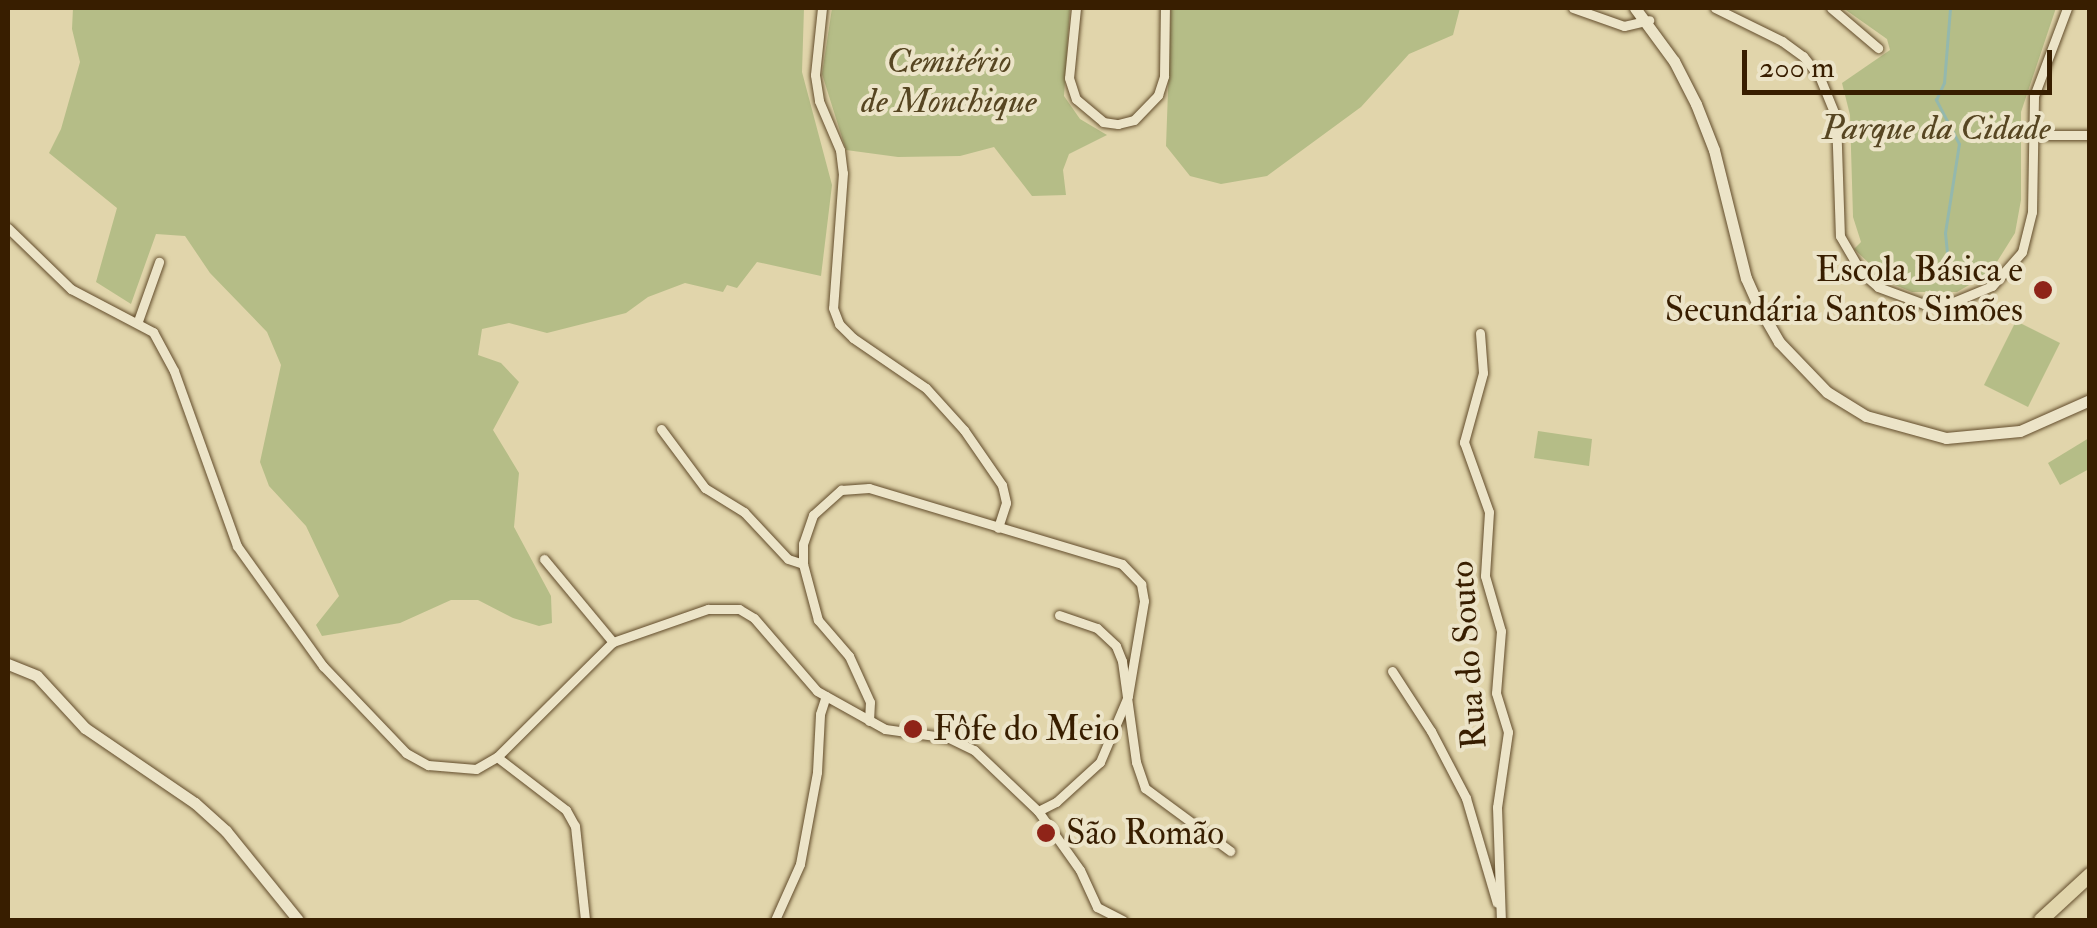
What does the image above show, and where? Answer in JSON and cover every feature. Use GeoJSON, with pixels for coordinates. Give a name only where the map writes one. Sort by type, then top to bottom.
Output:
{"type":"FeatureCollection","features":[{"type":"Feature","properties":{"kind":"main road"},"geometry":{"type":"LineString","coordinates":[[2040,920],[2090,874]]}},
{"type":"Feature","properties":{"kind":"street"},"geometry":{"type":"LineString","coordinates":[[822,8],[815,75],[819,101],[840,150],[843,172],[833,308],[839,324],[853,338],[926,388],[964,430],[1005,494],[998,528]]}},
{"type":"Feature","properties":{"kind":"street"},"geometry":{"type":"LineString","coordinates":[[1076,8],[1070,58],[1072,88],[1088,113],[1102,122],[1118,124],[1134,120],[1158,95],[1164,76],[1165,8]]}},
{"type":"Feature","properties":{"kind":"street"},"geometry":{"type":"LineString","coordinates":[[1573,8],[1624,26],[1647,21]]}},
{"type":"Feature","properties":{"kind":"street"},"geometry":{"type":"LineString","coordinates":[[1638,8],[1674,61],[1714,150],[1746,278],[1760,309],[1779,342],[1827,392],[1866,416],[1946,438],[2020,432],[2090,400]]}},
{"type":"Feature","properties":{"kind":"street"},"geometry":{"type":"LineString","coordinates":[[1716,8],[1782,41],[1803,56],[1820,78],[1836,117],[1840,236],[1860,272],[1898,296],[1924,304],[1951,302],[1992,286],[2009,270],[2030,232],[2036,87],[2066,8]]}},
{"type":"Feature","properties":{"kind":"street"},"geometry":{"type":"LineString","coordinates":[[1832,8],[1878,48]]}},
{"type":"Feature","properties":{"kind":"street"},"geometry":{"type":"LineString","coordinates":[[2033,134],[2090,135]]}},
{"type":"Feature","properties":{"kind":"street"},"geometry":{"type":"LineString","coordinates":[[8,228],[71,289],[138,321],[152,332],[169,361],[237,546],[323,666],[387,736],[428,765],[476,769],[497,757],[614,642],[708,610],[739,609],[754,618],[806,679],[826,696],[894,732],[962,742],[1038,812],[1080,870],[1097,907],[1122,920]]}},
{"type":"Feature","properties":{"kind":"street"},"geometry":{"type":"LineString","coordinates":[[138,321],[159,262]]}},
{"type":"Feature","properties":{"kind":"street","name":"Rua do Souto"},"geometry":{"type":"LineString","coordinates":[[1480,333],[1483,373],[1464,442],[1489,512],[1485,576],[1501,631],[1496,693],[1508,732],[1496,830],[1501,920]]}},
{"type":"Feature","properties":{"kind":"street"},"geometry":{"type":"LineString","coordinates":[[661,430],[704,488],[744,512],[788,559],[802,564]]}},
{"type":"Feature","properties":{"kind":"street"},"geometry":{"type":"LineString","coordinates":[[869,721],[870,702],[849,656],[818,620],[802,564],[803,544],[813,515],[841,490],[855,486],[1112,559],[1133,573],[1144,601],[1128,696],[1100,762],[1056,802],[1038,812]]}},
{"type":"Feature","properties":{"kind":"street"},"geometry":{"type":"LineString","coordinates":[[544,559],[614,642]]}},
{"type":"Feature","properties":{"kind":"street"},"geometry":{"type":"LineString","coordinates":[[1059,615],[1108,635],[1122,660],[1136,762],[1145,788],[1230,851]]}},
{"type":"Feature","properties":{"kind":"street"},"geometry":{"type":"LineString","coordinates":[[8,664],[36,676],[85,728],[196,802],[226,830],[298,920]]}},
{"type":"Feature","properties":{"kind":"street"},"geometry":{"type":"LineString","coordinates":[[1392,671],[1431,731],[1466,798],[1501,920]]}},
{"type":"Feature","properties":{"kind":"street"},"geometry":{"type":"LineString","coordinates":[[775,920],[800,864],[817,772],[820,714],[826,696]]}},
{"type":"Feature","properties":{"kind":"street"},"geometry":{"type":"LineString","coordinates":[[497,757],[566,810],[576,826],[585,920]]}},
{"type":"Feature","properties":{"kind":"green space"},"geometry":{"type":"Polygon","coordinates":[[[73,8],[804,8],[802,72],[832,185],[821,276],[757,262],[737,288],[727,285],[723,292],[685,283],[648,297],[626,313],[547,333],[509,323],[482,329],[478,355],[501,363],[519,382],[493,430],[519,473],[514,527],[551,596],[552,623],[539,626],[513,618],[478,600],[451,600],[400,623],[322,636],[316,625],[339,596],[306,526],[269,486],[260,462],[281,365],[267,332],[210,273],[185,236],[156,234],[131,304],[96,282],[117,208],[49,153],[61,129],[80,62],[72,29],[73,8]]]}},
{"type":"Feature","properties":{"kind":"green space","name":"Cemitério de Monchique"},"geometry":{"type":"Polygon","coordinates":[[[832,8],[1070,8],[1064,96],[1080,119],[1107,135],[1069,154],[1063,170],[1066,195],[1032,196],[994,147],[960,156],[898,157],[846,150],[822,74],[832,8]]]}},
{"type":"Feature","properties":{"kind":"green space"},"geometry":{"type":"Polygon","coordinates":[[[1171,8],[1460,8],[1453,35],[1409,54],[1361,107],[1267,176],[1221,184],[1190,176],[1166,146],[1171,8]]]}},
{"type":"Feature","properties":{"kind":"green space","name":"Parque da Cidade"},"geometry":{"type":"Polygon","coordinates":[[[1843,8],[2056,8],[2021,112],[2021,200],[2015,233],[1990,273],[1957,292],[1912,292],[1890,283],[1854,249],[1861,242],[1853,217],[1850,115],[1842,83],[1890,50],[1887,39],[1843,8]]]}},
{"type":"Feature","properties":{"kind":"green space"},"geometry":{"type":"Polygon","coordinates":[[[2016,321],[2060,343],[2028,407],[1984,385],[2016,321]]]}},
{"type":"Feature","properties":{"kind":"green space"},"geometry":{"type":"Polygon","coordinates":[[[1538,431],[1592,439],[1589,466],[1534,458],[1538,431]]]}},
{"type":"Feature","properties":{"kind":"green space"},"geometry":{"type":"Polygon","coordinates":[[[2089,438],[2089,469],[2060,485],[2048,463],[2089,438]]]}},
{"type":"Feature","properties":{"kind":"waterway"},"geometry":{"type":"LineString","coordinates":[[1949,273],[1945,233],[1959,144],[1936,100],[1944,83],[1950,8]]}},
{"type":"Feature","properties":{"kind":"place","name":"Escola Básica e Secundária Santos Simões"},"geometry":{"type":"Point","coordinates":[2043,290]}},
{"type":"Feature","properties":{"kind":"place","name":"Fôfe do Meio"},"geometry":{"type":"Point","coordinates":[913,729]}},
{"type":"Feature","properties":{"kind":"place","name":"São Romão"},"geometry":{"type":"Point","coordinates":[1046,833]}}]}
